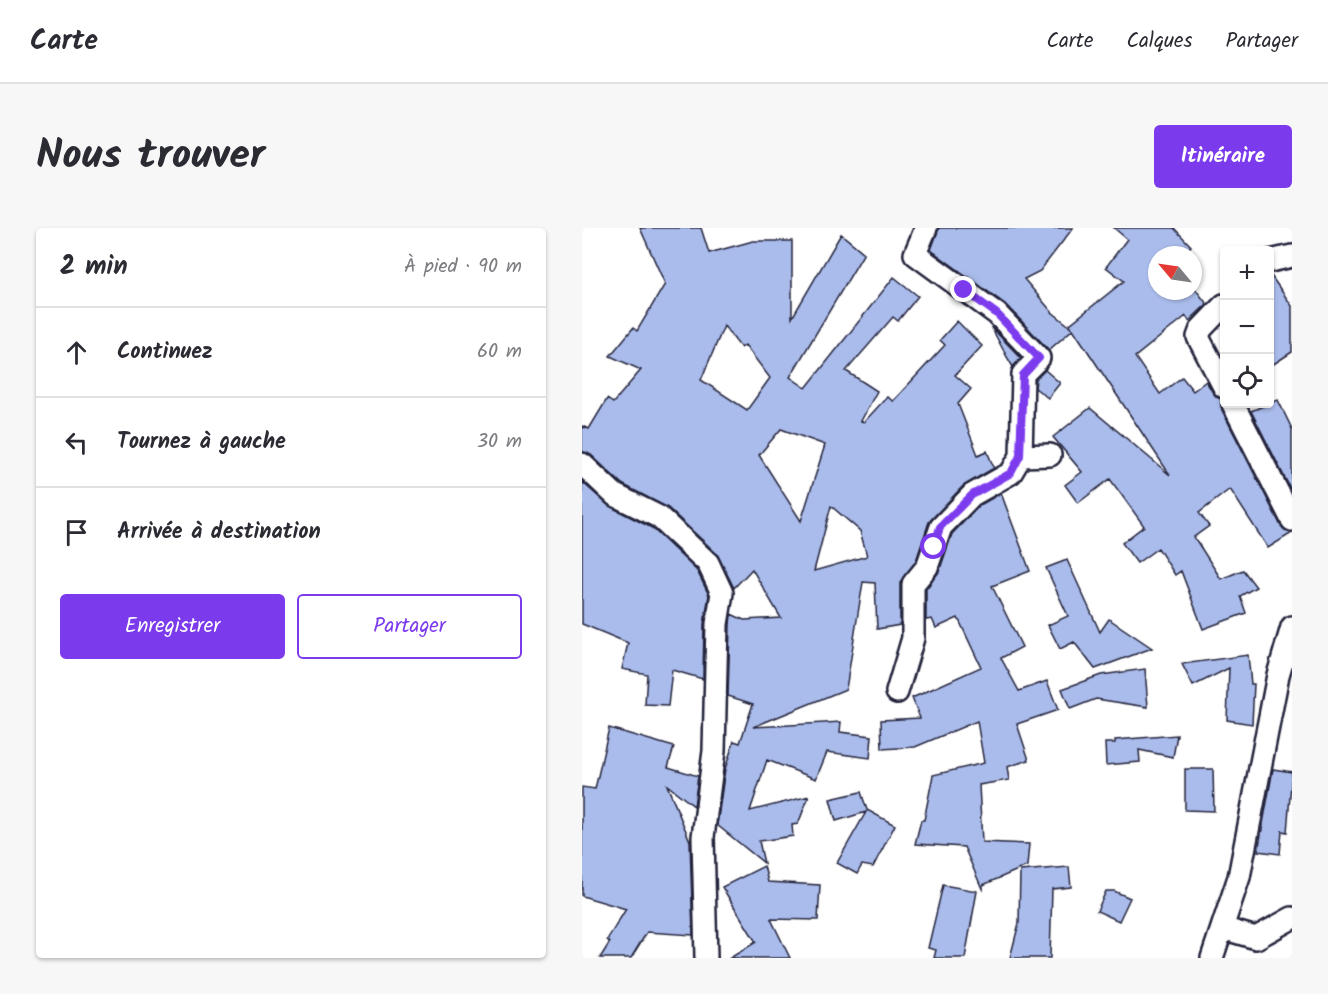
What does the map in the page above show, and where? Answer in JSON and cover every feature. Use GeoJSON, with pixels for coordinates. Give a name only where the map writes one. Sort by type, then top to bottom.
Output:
{"type":"FeatureCollection","features":[{"type":"Feature","properties":{"kind":"street"},"geometry":{"type":"LineString","coordinates":[[897,692],[913,638],[912,584],[927,567],[940,527],[972,495],[1011,473],[1020,456],[1023,375],[1039,358],[997,314],[915,255],[926,228]]}},
{"type":"Feature","properties":{"kind":"street"},"geometry":{"type":"LineString","coordinates":[[1274,260],[1292,256]]}},
{"type":"Feature","properties":{"kind":"street"},"geometry":{"type":"LineString","coordinates":[[1220,309],[1201,329],[1198,337],[1220,379]]}},
{"type":"Feature","properties":{"kind":"street"},"geometry":{"type":"LineString","coordinates":[[1235,408],[1292,520]]}},
{"type":"Feature","properties":{"kind":"street"},"geometry":{"type":"LineString","coordinates":[[1020,456],[1050,455]]}},
{"type":"Feature","properties":{"kind":"street"},"geometry":{"type":"LineString","coordinates":[[582,464],[615,495],[659,516],[708,563],[722,593],[717,624],[714,751],[703,837],[706,958]]}},
{"type":"Feature","properties":{"kind":"street"},"geometry":{"type":"LineString","coordinates":[[1212,958],[1239,877],[1278,675],[1292,627]]}},
{"type":"Feature","properties":{"kind":"street"},"geometry":{"type":"LineString","coordinates":[[1222,928],[1256,938],[1292,918]]}},
{"type":"Feature","properties":{"kind":"building"},"geometry":{"type":"Polygon","coordinates":[[[640,228],[701,228],[709,253],[753,241],[792,241],[792,318],[841,234],[864,253],[790,377],[806,388],[894,277],[918,296],[898,321],[893,317],[846,371],[877,391],[861,421],[864,422],[887,397],[893,401],[945,345],[940,340],[957,321],[982,346],[955,375],[971,389],[958,404],[978,455],[987,451],[994,468],[963,486],[929,522],[916,561],[900,583],[900,625],[877,629],[875,583],[863,582],[846,689],[753,727],[841,722],[840,732],[872,736],[870,758],[827,752],[816,779],[767,760],[750,811],[809,796],[798,824],[792,825],[793,836],[759,841],[764,863],[717,825],[725,769],[734,741],[740,743],[753,704],[728,696],[730,625],[731,614],[744,620],[781,618],[752,569],[734,588],[717,554],[668,508],[622,484],[591,455],[582,452],[582,426],[589,429],[607,399],[613,403],[641,370],[610,356],[633,328],[637,331],[665,284],[640,228]],[[724,326],[701,380],[747,410],[770,378],[745,345],[741,348],[724,326]],[[781,429],[759,455],[801,521],[825,445],[781,429]],[[831,506],[814,571],[867,556],[860,531],[831,506]]]}},
{"type":"Feature","properties":{"kind":"building"},"geometry":{"type":"Polygon","coordinates":[[[939,228],[1073,228],[1040,271],[1024,279],[1052,312],[1072,328],[1070,324],[1124,281],[1106,267],[1127,239],[1114,228],[1174,228],[1191,246],[1148,246],[1148,300],[1202,300],[1202,298],[1207,304],[1189,321],[1186,316],[1135,357],[1160,394],[1182,377],[1193,391],[1206,381],[1213,393],[1220,398],[1220,408],[1281,526],[1292,533],[1268,548],[1230,489],[1199,513],[1209,526],[1194,537],[1221,579],[1243,570],[1256,587],[1240,596],[1246,613],[1203,629],[1181,571],[1175,575],[1158,548],[1137,563],[1122,543],[1144,526],[1110,479],[1078,503],[1065,485],[1082,472],[1053,437],[1090,408],[1170,475],[1073,329],[1049,350],[1005,304],[931,250],[939,228]]]}},
{"type":"Feature","properties":{"kind":"building"},"geometry":{"type":"Polygon","coordinates":[[[1274,280],[1292,306],[1292,352],[1274,364],[1274,280]]]}},
{"type":"Feature","properties":{"kind":"building"},"geometry":{"type":"Polygon","coordinates":[[[991,327],[1021,358],[1013,367],[1007,357],[991,327]]]}},
{"type":"Feature","properties":{"kind":"building"},"geometry":{"type":"Polygon","coordinates":[[[1045,370],[1060,383],[1048,398],[1035,388],[1036,379],[1045,370]]]}},
{"type":"Feature","properties":{"kind":"building"},"geometry":{"type":"Polygon","coordinates":[[[1278,400],[1292,429],[1292,492],[1251,411],[1258,408],[1274,408],[1274,402],[1278,400]]]}},
{"type":"Feature","properties":{"kind":"building"},"geometry":{"type":"Polygon","coordinates":[[[582,482],[609,506],[652,528],[697,571],[709,595],[704,624],[703,679],[672,670],[668,706],[645,705],[647,674],[622,669],[628,643],[582,624],[582,482]]]}},
{"type":"Feature","properties":{"kind":"building"},"geometry":{"type":"Polygon","coordinates":[[[1001,493],[1030,571],[992,586],[1022,647],[1001,658],[1019,691],[1047,681],[1058,710],[1017,724],[1029,760],[1007,767],[1009,780],[979,785],[982,842],[1029,844],[1027,866],[983,885],[983,891],[964,847],[915,844],[921,820],[924,820],[933,775],[984,763],[977,721],[915,747],[882,749],[881,720],[920,718],[912,698],[981,667],[958,618],[936,628],[932,619],[926,620],[926,589],[939,572],[952,534],[980,505],[1001,493]]]}},
{"type":"Feature","properties":{"kind":"building"},"geometry":{"type":"Polygon","coordinates":[[[1067,560],[1100,632],[1109,619],[1152,648],[1095,669],[1074,642],[1060,649],[1048,625],[1068,616],[1046,568],[1067,560]]]}},
{"type":"Feature","properties":{"kind":"building"},"geometry":{"type":"Polygon","coordinates":[[[1248,655],[1251,684],[1254,684],[1252,724],[1227,720],[1229,668],[1193,686],[1182,664],[1248,655]]]}},
{"type":"Feature","properties":{"kind":"building"},"geometry":{"type":"Polygon","coordinates":[[[1145,669],[1148,707],[1096,699],[1070,709],[1062,689],[1101,675],[1145,669]]]}},
{"type":"Feature","properties":{"kind":"building"},"geometry":{"type":"Polygon","coordinates":[[[609,728],[674,747],[668,767],[698,776],[694,806],[667,785],[690,841],[693,935],[647,932],[631,958],[600,958],[610,942],[607,940],[626,909],[582,896],[582,787],[595,789],[609,728]]]}},
{"type":"Feature","properties":{"kind":"building"},"geometry":{"type":"Polygon","coordinates":[[[1177,735],[1173,757],[1139,750],[1140,762],[1106,765],[1105,743],[1115,743],[1115,740],[1177,735]]]}},
{"type":"Feature","properties":{"kind":"building"},"geometry":{"type":"Polygon","coordinates":[[[1185,769],[1213,769],[1214,811],[1185,810],[1185,769]]]}},
{"type":"Feature","properties":{"kind":"building"},"geometry":{"type":"Polygon","coordinates":[[[1273,769],[1292,772],[1287,832],[1282,831],[1280,854],[1258,851],[1273,769]]]}},
{"type":"Feature","properties":{"kind":"building"},"geometry":{"type":"Polygon","coordinates":[[[861,792],[867,810],[895,825],[873,867],[862,865],[857,874],[837,863],[866,812],[836,821],[830,799],[861,792]]]}},
{"type":"Feature","properties":{"kind":"building"},"geometry":{"type":"Polygon","coordinates":[[[764,866],[768,882],[820,885],[818,920],[771,919],[790,958],[730,958],[756,942],[722,887],[764,866]]]}},
{"type":"Feature","properties":{"kind":"building"},"geometry":{"type":"Polygon","coordinates":[[[1069,867],[1071,887],[1052,889],[1050,958],[1010,958],[1019,923],[1020,871],[1069,867]]]}},
{"type":"Feature","properties":{"kind":"building"},"geometry":{"type":"Polygon","coordinates":[[[943,885],[977,891],[965,958],[934,958],[936,950],[928,948],[943,885]]]}},
{"type":"Feature","properties":{"kind":"building"},"geometry":{"type":"Polygon","coordinates":[[[1106,891],[1114,891],[1130,898],[1119,921],[1097,911],[1106,891]]]}},
{"type":"Feature","properties":{"kind":"route"},"geometry":{"type":"LineString","coordinates":[[934,547],[940,527],[972,495],[1011,473],[1020,456],[1023,375],[1039,358],[997,314],[964,290]]}}]}
